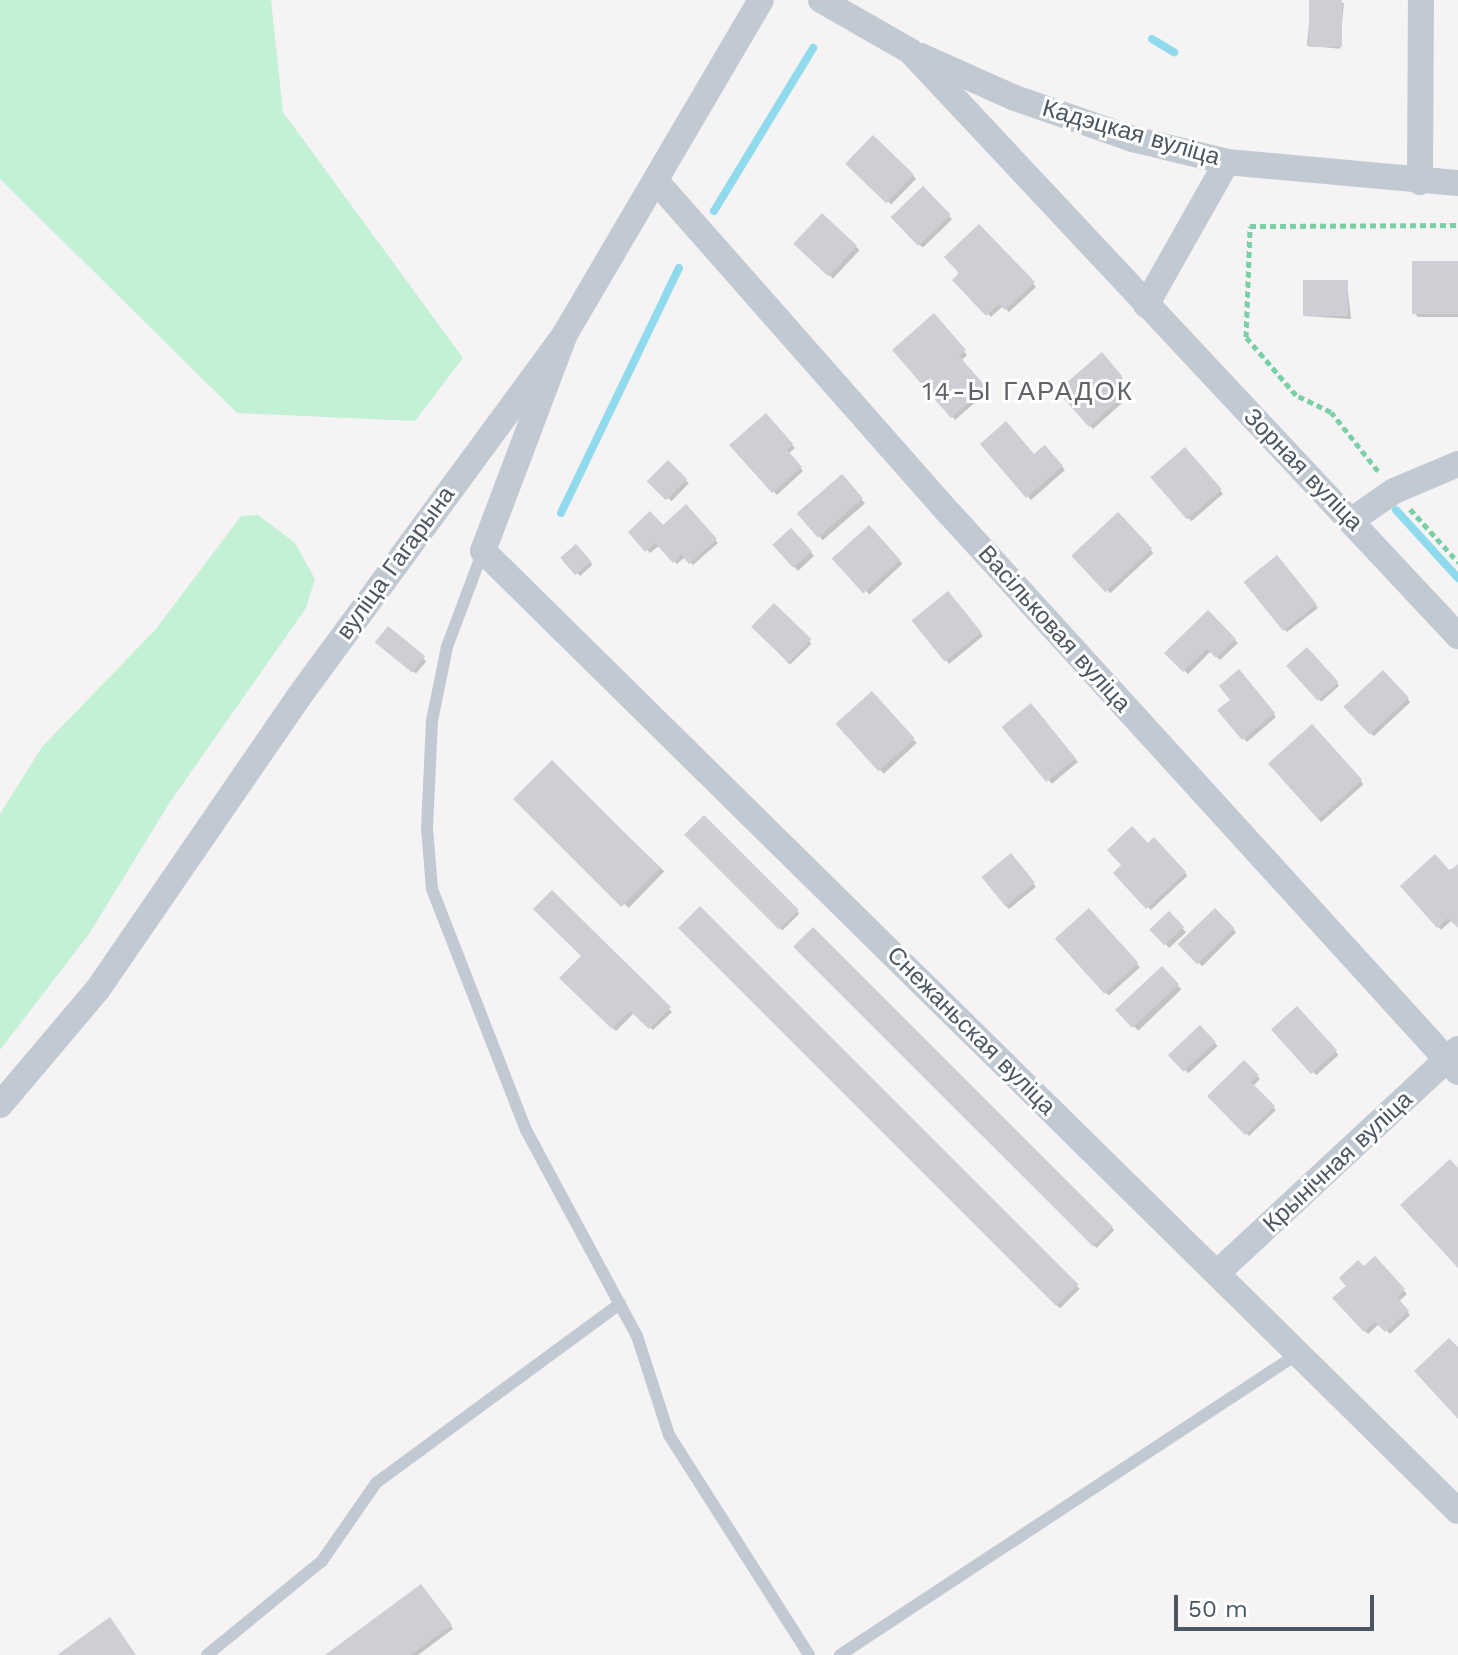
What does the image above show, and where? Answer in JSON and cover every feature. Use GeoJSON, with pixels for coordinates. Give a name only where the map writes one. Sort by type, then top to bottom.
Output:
{"type":"FeatureCollection","features":[{"type":"Feature","properties":{"kind":"street","name":"вуліца Гагарына"},"geometry":{"type":"LineString","coordinates":[[0,1105],[98,989],[300,695],[565,334],[761,0]]}},
{"type":"Feature","properties":{"kind":"street","name":"Зорная вуліца"},"geometry":{"type":"LineString","coordinates":[[821,0],[910,51],[1458,636]]}},
{"type":"Feature","properties":{"kind":"street"},"geometry":{"type":"LineString","coordinates":[[1420,182],[1421,0]]}},
{"type":"Feature","properties":{"kind":"street","name":"Кадэцкая вуліца"},"geometry":{"type":"LineString","coordinates":[[910,51],[1015,98],[1133,139],[1227,162],[1420,182],[1458,183]]}},
{"type":"Feature","properties":{"kind":"street"},"geometry":{"type":"LineString","coordinates":[[1146,305],[1227,162]]}},
{"type":"Feature","properties":{"kind":"street","name":"Васільковая вуліца"},"geometry":{"type":"LineString","coordinates":[[656,181],[949,513],[1454,1060]]}},
{"type":"Feature","properties":{"kind":"street"},"geometry":{"type":"LineString","coordinates":[[483,551],[565,334]]}},
{"type":"Feature","properties":{"kind":"street"},"geometry":{"type":"LineString","coordinates":[[1352,520],[1394,491],[1458,464]]}},
{"type":"Feature","properties":{"kind":"street","name":"Снежаньская вуліца"},"geometry":{"type":"LineString","coordinates":[[483,551],[1458,1511]]}},
{"type":"Feature","properties":{"kind":"street","name":"Крынічная вуліца"},"geometry":{"type":"LineString","coordinates":[[1217,1273],[1454,1060]]}},
{"type":"Feature","properties":{"kind":"lane"},"geometry":{"type":"LineString","coordinates":[[483,551],[447,647],[432,721],[427,828],[432,889],[526,1130],[637,1336],[669,1435],[809,1655]]}},
{"type":"Feature","properties":{"kind":"lane"},"geometry":{"type":"LineString","coordinates":[[207,1655],[322,1561],[376,1483],[620,1304]]}},
{"type":"Feature","properties":{"kind":"lane"},"geometry":{"type":"LineString","coordinates":[[840,1655],[1299,1353]]}},
{"type":"Feature","properties":{"kind":"path"},"geometry":{"type":"LineString","coordinates":[[1458,225],[1250,226],[1246,337],[1296,395],[1331,412],[1394,491],[1458,562]]}},
{"type":"Feature","properties":{"kind":"green space"},"geometry":{"type":"Polygon","coordinates":[[[0,0],[271,0],[283,112],[463,358],[415,421],[237,413],[0,179],[0,0]]]}},
{"type":"Feature","properties":{"kind":"green space"},"geometry":{"type":"Polygon","coordinates":[[[258,515],[295,543],[315,579],[306,608],[170,802],[89,934],[0,1050],[0,814],[42,747],[156,629],[241,516],[258,515]]]}},
{"type":"Feature","properties":{"kind":"building"},"geometry":{"type":"Polygon","coordinates":[[[1309,0],[1342,0],[1342,47],[1309,47],[1309,0]]]}},
{"type":"Feature","properties":{"kind":"building"},"geometry":{"type":"Polygon","coordinates":[[[873,135],[914,175],[886,203],[845,164],[873,135]]]}},
{"type":"Feature","properties":{"kind":"building"},"geometry":{"type":"Polygon","coordinates":[[[923,186],[951,215],[918,246],[891,217],[923,186]]]}},
{"type":"Feature","properties":{"kind":"building"},"geometry":{"type":"Polygon","coordinates":[[[822,213],[857,246],[828,276],[793,244],[822,213]]]}},
{"type":"Feature","properties":{"kind":"building"},"geometry":{"type":"Polygon","coordinates":[[[979,224],[1035,282],[1005,310],[999,304],[986,316],[952,280],[959,273],[944,257],[979,224]]]}},
{"type":"Feature","properties":{"kind":"building"},"geometry":{"type":"Polygon","coordinates":[[[1412,261],[1458,261],[1458,314],[1412,314],[1412,261]]]}},
{"type":"Feature","properties":{"kind":"building"},"geometry":{"type":"Polygon","coordinates":[[[1303,280],[1348,280],[1348,316],[1303,316],[1303,280]]]}},
{"type":"Feature","properties":{"kind":"building"},"geometry":{"type":"Polygon","coordinates":[[[934,313],[966,350],[959,356],[986,387],[951,418],[892,350],[934,313]]]}},
{"type":"Feature","properties":{"kind":"building"},"geometry":{"type":"Polygon","coordinates":[[[1102,352],[1122,376],[1110,387],[1120,399],[1089,427],[1057,391],[1102,352]]]}},
{"type":"Feature","properties":{"kind":"building"},"geometry":{"type":"Polygon","coordinates":[[[766,413],[793,444],[787,450],[802,467],[772,493],[729,445],[766,413]]]}},
{"type":"Feature","properties":{"kind":"building"},"geometry":{"type":"Polygon","coordinates":[[[1006,421],[1034,454],[1045,445],[1063,466],[1026,498],[980,444],[1006,421]]]}},
{"type":"Feature","properties":{"kind":"building"},"geometry":{"type":"Polygon","coordinates":[[[1185,447],[1222,489],[1187,519],[1150,477],[1185,447]]]}},
{"type":"Feature","properties":{"kind":"building"},"geometry":{"type":"Polygon","coordinates":[[[668,460],[687,479],[666,500],[647,481],[668,460]]]}},
{"type":"Feature","properties":{"kind":"building"},"geometry":{"type":"Polygon","coordinates":[[[842,474],[863,498],[818,538],[797,513],[842,474]]]}},
{"type":"Feature","properties":{"kind":"building"},"geometry":{"type":"Polygon","coordinates":[[[686,504],[717,539],[689,564],[681,555],[673,563],[655,543],[645,552],[628,532],[650,511],[663,525],[686,504]]]}},
{"type":"Feature","properties":{"kind":"building"},"geometry":{"type":"Polygon","coordinates":[[[1118,512],[1152,549],[1105,592],[1071,556],[1118,512]]]}},
{"type":"Feature","properties":{"kind":"building"},"geometry":{"type":"Polygon","coordinates":[[[869,525],[900,560],[863,593],[832,558],[869,525]]]}},
{"type":"Feature","properties":{"kind":"building"},"geometry":{"type":"Polygon","coordinates":[[[791,528],[812,551],[793,568],[772,545],[791,528]]]}},
{"type":"Feature","properties":{"kind":"building"},"geometry":{"type":"Polygon","coordinates":[[[576,544],[591,561],[575,575],[560,558],[576,544]]]}},
{"type":"Feature","properties":{"kind":"building"},"geometry":{"type":"Polygon","coordinates":[[[1277,555],[1317,604],[1283,631],[1244,582],[1277,555]]]}},
{"type":"Feature","properties":{"kind":"building"},"geometry":{"type":"Polygon","coordinates":[[[948,591],[981,632],[945,662],[911,621],[948,591]]]}},
{"type":"Feature","properties":{"kind":"building"},"geometry":{"type":"Polygon","coordinates":[[[774,603],[811,639],[788,663],[751,627],[774,603]]]}},
{"type":"Feature","properties":{"kind":"building"},"geometry":{"type":"Polygon","coordinates":[[[1208,610],[1236,639],[1216,658],[1207,649],[1183,672],[1164,653],[1208,610]]]}},
{"type":"Feature","properties":{"kind":"building"},"geometry":{"type":"Polygon","coordinates":[[[388,626],[425,656],[412,673],[375,642],[388,626]]]}},
{"type":"Feature","properties":{"kind":"building"},"geometry":{"type":"Polygon","coordinates":[[[1307,647],[1338,682],[1318,701],[1286,666],[1307,647]]]}},
{"type":"Feature","properties":{"kind":"building"},"geometry":{"type":"Polygon","coordinates":[[[1239,669],[1275,713],[1242,740],[1217,710],[1230,700],[1219,686],[1239,669]]]}},
{"type":"Feature","properties":{"kind":"building"},"geometry":{"type":"Polygon","coordinates":[[[1383,670],[1409,698],[1369,735],[1344,707],[1383,670]]]}},
{"type":"Feature","properties":{"kind":"building"},"geometry":{"type":"Polygon","coordinates":[[[872,691],[915,739],[878,771],[836,724],[872,691]]]}},
{"type":"Feature","properties":{"kind":"building"},"geometry":{"type":"Polygon","coordinates":[[[1031,703],[1076,758],[1046,782],[1001,727],[1031,703]]]}},
{"type":"Feature","properties":{"kind":"building"},"geometry":{"type":"Polygon","coordinates":[[[1312,724],[1362,780],[1318,819],[1268,763],[1312,724]]]}},
{"type":"Feature","properties":{"kind":"building"},"geometry":{"type":"Polygon","coordinates":[[[552,760],[660,868],[621,907],[513,799],[552,760]]]}},
{"type":"Feature","properties":{"kind":"building"},"geometry":{"type":"Polygon","coordinates":[[[704,815],[799,910],[779,930],[684,835],[704,815]]]}},
{"type":"Feature","properties":{"kind":"building"},"geometry":{"type":"Polygon","coordinates":[[[1132,826],[1148,843],[1154,837],[1186,872],[1146,909],[1113,873],[1121,865],[1107,850],[1132,826]]]}},
{"type":"Feature","properties":{"kind":"building"},"geometry":{"type":"Polygon","coordinates":[[[1011,853],[1035,883],[1005,906],[981,877],[1011,853]]]}},
{"type":"Feature","properties":{"kind":"building"},"geometry":{"type":"Polygon","coordinates":[[[1435,854],[1450,871],[1458,864],[1458,928],[1448,918],[1437,928],[1400,886],[1435,854]]]}},
{"type":"Feature","properties":{"kind":"building"},"geometry":{"type":"Polygon","coordinates":[[[552,890],[671,1007],[649,1029],[630,1011],[612,1029],[559,978],[581,956],[533,909],[552,890]]]}},
{"type":"Feature","properties":{"kind":"building"},"geometry":{"type":"Polygon","coordinates":[[[700,906],[1078,1284],[1056,1306],[678,928],[700,906]]]}},
{"type":"Feature","properties":{"kind":"building"},"geometry":{"type":"Polygon","coordinates":[[[1089,908],[1139,963],[1104,994],[1055,939],[1089,908]]]}},
{"type":"Feature","properties":{"kind":"building"},"geometry":{"type":"Polygon","coordinates":[[[1215,908],[1234,928],[1197,964],[1178,944],[1215,908]]]}},
{"type":"Feature","properties":{"kind":"building"},"geometry":{"type":"Polygon","coordinates":[[[1169,911],[1184,927],[1164,946],[1149,929],[1169,911]]]}},
{"type":"Feature","properties":{"kind":"building"},"geometry":{"type":"Polygon","coordinates":[[[813,927],[1113,1227],[1093,1247],[793,947],[813,927]]]}},
{"type":"Feature","properties":{"kind":"building"},"geometry":{"type":"Polygon","coordinates":[[[1162,966],[1179,984],[1132,1028],[1115,1010],[1162,966]]]}},
{"type":"Feature","properties":{"kind":"building"},"geometry":{"type":"Polygon","coordinates":[[[1297,1006],[1337,1051],[1311,1074],[1271,1029],[1297,1006]]]}},
{"type":"Feature","properties":{"kind":"building"},"geometry":{"type":"Polygon","coordinates":[[[1200,1025],[1216,1042],[1184,1072],[1168,1055],[1200,1025]]]}},
{"type":"Feature","properties":{"kind":"building"},"geometry":{"type":"Polygon","coordinates":[[[1244,1060],[1259,1075],[1251,1082],[1275,1106],[1245,1135],[1207,1096],[1244,1060]]]}},
{"type":"Feature","properties":{"kind":"building"},"geometry":{"type":"Polygon","coordinates":[[[1450,1159],[1458,1168],[1458,1268],[1400,1205],[1450,1159]]]}},
{"type":"Feature","properties":{"kind":"building"},"geometry":{"type":"Polygon","coordinates":[[[1375,1256],[1405,1289],[1397,1297],[1409,1311],[1385,1332],[1375,1322],[1364,1332],[1332,1298],[1346,1286],[1339,1278],[1358,1260],[1364,1266],[1375,1256]]]}},
{"type":"Feature","properties":{"kind":"building"},"geometry":{"type":"Polygon","coordinates":[[[1449,1338],[1458,1347],[1458,1419],[1414,1371],[1449,1338]]]}},
{"type":"Feature","properties":{"kind":"building"},"geometry":{"type":"Polygon","coordinates":[[[421,1584],[452,1625],[411,1655],[325,1655],[421,1584]]]}},
{"type":"Feature","properties":{"kind":"building"},"geometry":{"type":"Polygon","coordinates":[[[110,1617],[136,1655],[57,1655],[110,1617]]]}},
{"type":"Feature","properties":{"kind":"waterway"},"geometry":{"type":"LineString","coordinates":[[1152,39],[1174,52]]}},
{"type":"Feature","properties":{"kind":"waterway"},"geometry":{"type":"LineString","coordinates":[[714,211],[813,48]]}},
{"type":"Feature","properties":{"kind":"waterway"},"geometry":{"type":"LineString","coordinates":[[561,513],[679,268]]}},
{"type":"Feature","properties":{"kind":"waterway"},"geometry":{"type":"LineString","coordinates":[[1396,510],[1458,578]]}},
{"type":"Feature","properties":{"kind":"district","name":"14-Ы ГАРАДОК"},"geometry":{"type":"Point","coordinates":[1028,392]}}]}
